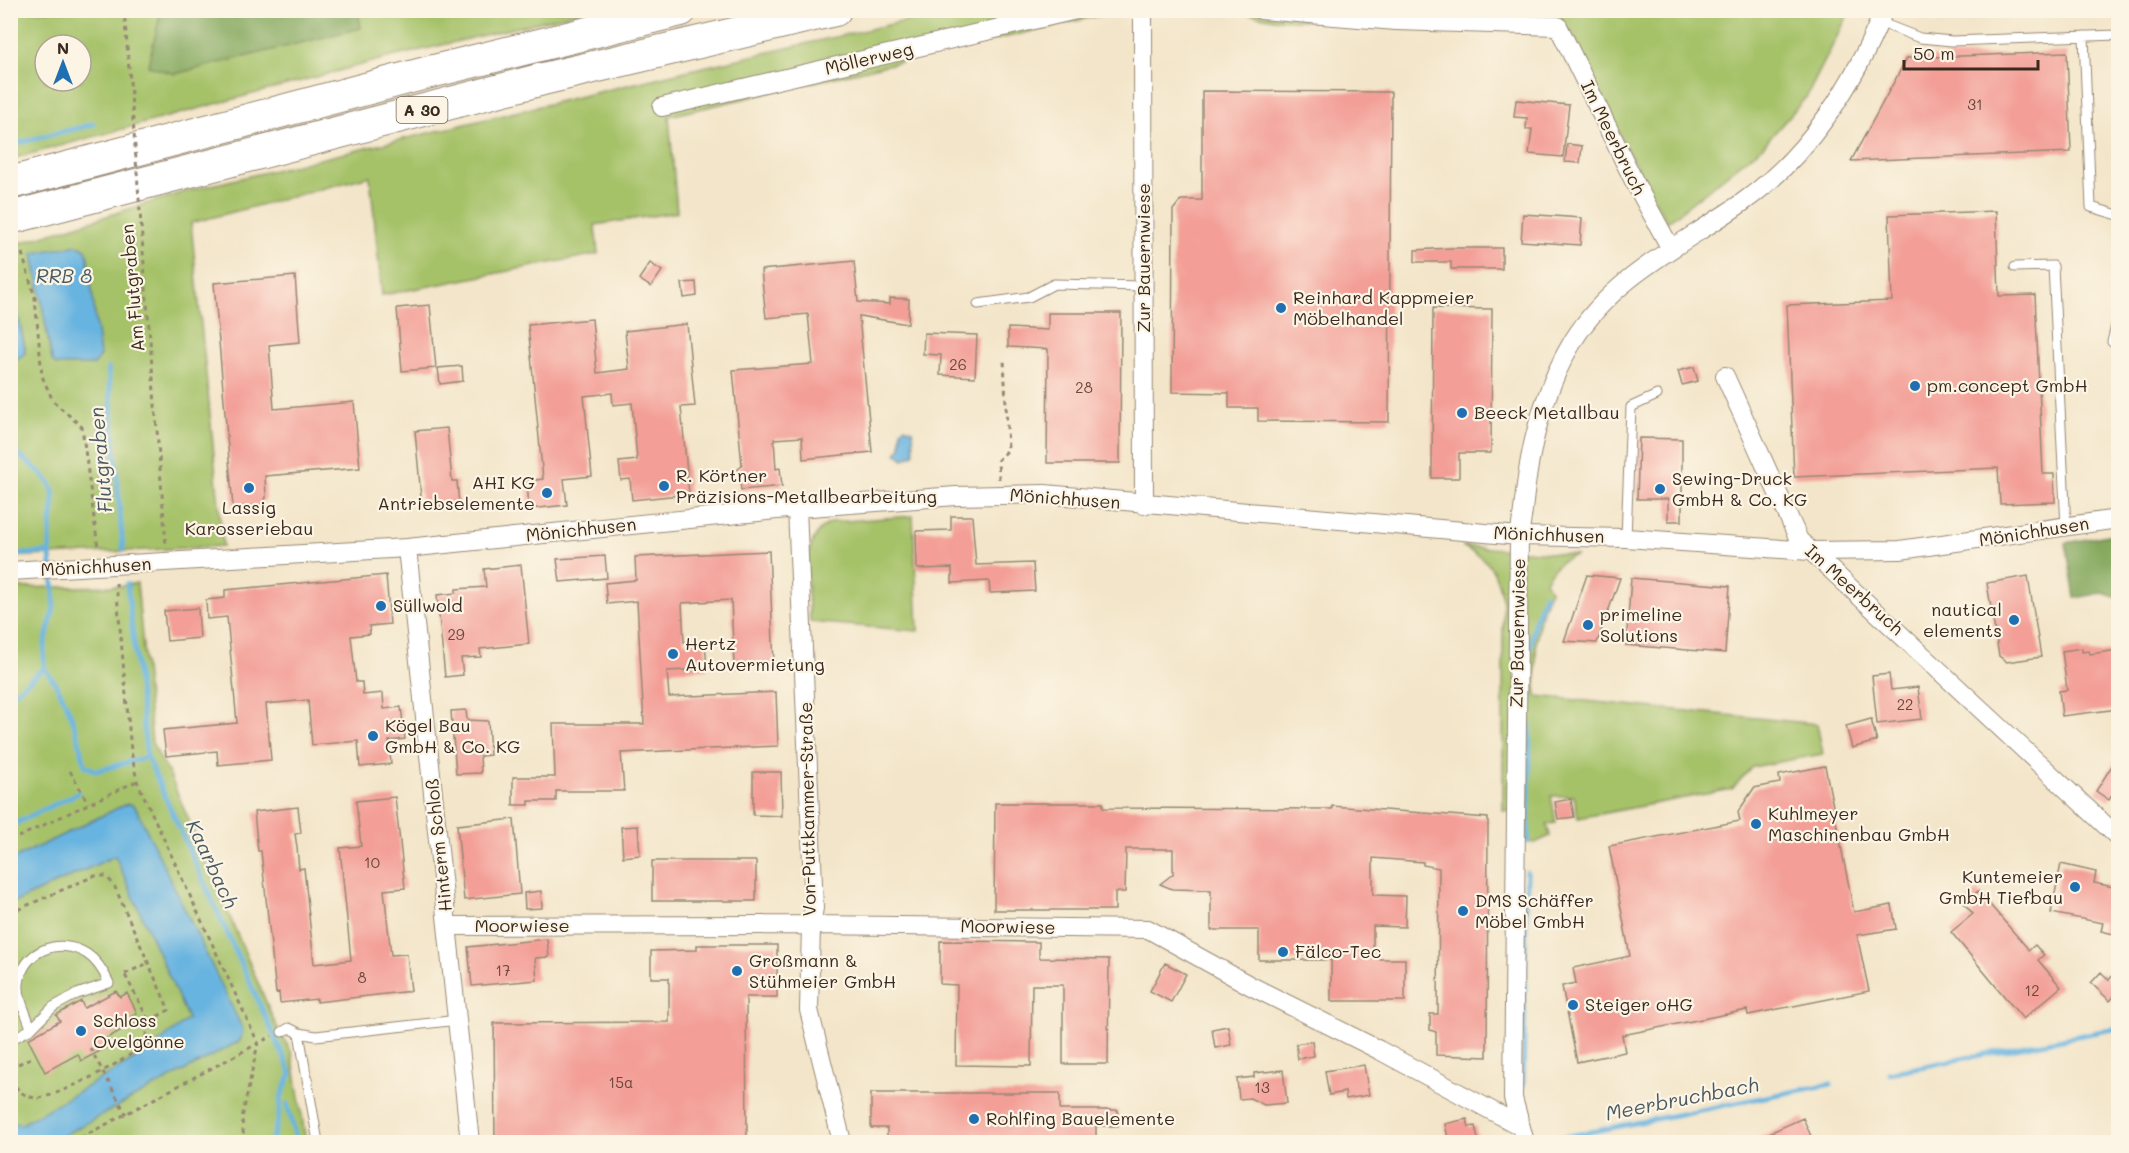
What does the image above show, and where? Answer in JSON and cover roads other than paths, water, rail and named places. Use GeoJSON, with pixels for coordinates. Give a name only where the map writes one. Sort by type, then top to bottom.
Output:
{"type":"FeatureCollection","features":[{"type":"Feature","properties":{"kind":"highway","name":"A 30"},"geometry":{"type":"LineString","coordinates":[[10,183],[426,73],[681,10]]}},
{"type":"Feature","properties":{"kind":"highway","name":"A 30"},"geometry":{"type":"LineString","coordinates":[[10,218],[543,79],[835,10]]}},
{"type":"Feature","properties":{"kind":"street","name":"Möllerweg"},"geometry":{"type":"LineString","coordinates":[[662,107],[1076,10]]}},
{"type":"Feature","properties":{"kind":"street","name":"Zur Bauernwiese"},"geometry":{"type":"LineString","coordinates":[[1143,10],[1144,505]]}},
{"type":"Feature","properties":{"kind":"street","name":"Im Meerbruch"},"geometry":{"type":"LineString","coordinates":[[1261,10],[1396,21],[1558,26],[1634,181],[1671,249]]}},
{"type":"Feature","properties":{"kind":"street","name":"Zur Bauernwiese"},"geometry":{"type":"LineString","coordinates":[[1523,1134],[1513,1098],[1519,536],[1527,476],[1548,395],[1573,341],[1617,288],[1744,201],[1777,173],[1840,97],[1881,16]]}},
{"type":"Feature","properties":{"kind":"street","name":"Im Meerbruch"},"geometry":{"type":"LineString","coordinates":[[1725,376],[1799,540],[1831,567],[2118,837]]}},
{"type":"Feature","properties":{"kind":"street","name":"Mönichhusen"},"geometry":{"type":"LineString","coordinates":[[10,572],[407,548],[797,508],[956,496],[1045,494],[1144,505],[1519,536],[1626,538],[1810,551],[1900,550],[2118,519]]}},
{"type":"Feature","properties":{"kind":"street","name":"Von-Puttkammer-Straße"},"geometry":{"type":"LineString","coordinates":[[797,508],[814,908],[811,925],[809,1010],[842,1143]]}},
{"type":"Feature","properties":{"kind":"street","name":"Hinterm Schloß"},"geometry":{"type":"LineString","coordinates":[[407,548],[470,1143]]}},
{"type":"Feature","properties":{"kind":"street","name":"Moorwiese"},"geometry":{"type":"LineString","coordinates":[[447,926],[811,925],[1148,929],[1251,986],[1379,1050],[1523,1134]]}},
{"type":"Feature","properties":{"kind":"lane"},"geometry":{"type":"LineString","coordinates":[[1881,16],[1920,38],[1952,41],[2118,35]]}},
{"type":"Feature","properties":{"kind":"lane"},"geometry":{"type":"LineString","coordinates":[[2084,36],[2091,207],[2118,215]]}},
{"type":"Feature","properties":{"kind":"lane"},"geometry":{"type":"LineString","coordinates":[[2015,267],[2053,266],[2066,527]]}},
{"type":"Feature","properties":{"kind":"lane"},"geometry":{"type":"LineString","coordinates":[[978,304],[1029,297],[1054,285],[1143,286]]}},
{"type":"Feature","properties":{"kind":"lane"},"geometry":{"type":"LineString","coordinates":[[2112,342],[2118,317]]}},
{"type":"Feature","properties":{"kind":"lane"},"geometry":{"type":"LineString","coordinates":[[1626,538],[1631,407],[1657,395]]}},
{"type":"Feature","properties":{"kind":"lane"},"geometry":{"type":"LineString","coordinates":[[10,1040],[31,1029],[53,1006],[77,994],[109,983],[100,966],[87,954],[63,946],[38,951],[26,963],[19,983],[20,1000],[31,1029]]}},
{"type":"Feature","properties":{"kind":"lane"},"geometry":{"type":"LineString","coordinates":[[282,1032],[289,1028],[299,1033],[316,1036],[458,1020]]}},
{"type":"Feature","properties":{"kind":"lane"},"geometry":{"type":"LineString","coordinates":[[299,1033],[318,1143]]}},
{"type":"Feature","properties":{"kind":"water","name":"RRB 8"},"geometry":{"type":"Polygon","coordinates":[[[78,245],[86,249],[88,258],[100,356],[94,365],[56,365],[52,361],[33,253],[78,245]]]}},
{"type":"Feature","properties":{"kind":"water"},"geometry":{"type":"Polygon","coordinates":[[[11,284],[25,353],[11,360],[11,284]]]}},
{"type":"Feature","properties":{"kind":"water"},"geometry":{"type":"Polygon","coordinates":[[[904,427],[913,430],[914,454],[904,459],[896,453],[901,447],[901,430],[904,427]]]}},
{"type":"Feature","properties":{"kind":"water"},"geometry":{"type":"Polygon","coordinates":[[[131,804],[136,808],[243,1030],[240,1041],[51,1142],[11,1142],[11,1116],[14,1123],[22,1124],[147,1052],[188,1019],[115,856],[11,904],[11,860],[124,805],[131,804]]]}},
{"type":"Feature","properties":{"kind":"waterway"},"geometry":{"type":"LineString","coordinates":[[10,145],[94,124]]}},
{"type":"Feature","properties":{"kind":"waterway","name":"Flutgraben"},"geometry":{"type":"LineString","coordinates":[[108,368],[123,549]]}},
{"type":"Feature","properties":{"kind":"waterway","name":"Kaarbach"},"geometry":{"type":"LineString","coordinates":[[10,449],[43,475],[53,493],[50,552],[54,604],[45,645],[44,665],[67,706],[85,765],[96,771],[147,757]]}},
{"type":"Feature","properties":{"kind":"waterway"},"geometry":{"type":"LineString","coordinates":[[10,555],[50,552]]}},
{"type":"Feature","properties":{"kind":"waterway","name":"Kaarbach"},"geometry":{"type":"LineString","coordinates":[[127,584],[147,757],[291,1073],[281,1097],[278,1121],[271,1142]]}},
{"type":"Feature","properties":{"kind":"waterway"},"geometry":{"type":"LineString","coordinates":[[1530,648],[1535,620],[1545,594]]}},
{"type":"Feature","properties":{"kind":"waterway","name":"Kaarbach"},"geometry":{"type":"LineString","coordinates":[[10,696],[44,668]]}},
{"type":"Feature","properties":{"kind":"waterway"},"geometry":{"type":"LineString","coordinates":[[1530,668],[1530,707]]}},
{"type":"Feature","properties":{"kind":"waterway"},"geometry":{"type":"LineString","coordinates":[[1528,842],[1530,725]]}},
{"type":"Feature","properties":{"kind":"waterway","name":"Kaarbach"},"geometry":{"type":"LineString","coordinates":[[10,826],[78,793]]}},
{"type":"Feature","properties":{"kind":"waterway"},"geometry":{"type":"LineString","coordinates":[[1523,1085],[1527,872]]}},
{"type":"Feature","properties":{"kind":"waterway","name":"Meerbruchbach"},"geometry":{"type":"LineString","coordinates":[[1889,1073],[2118,1028]]}},
{"type":"Feature","properties":{"kind":"waterway","name":"Meerbruchbach"},"geometry":{"type":"LineString","coordinates":[[1540,1142],[1831,1084]]}},
{"type":"Feature","properties":{"kind":"waterway"},"geometry":{"type":"LineString","coordinates":[[287,1104],[297,1142]]}},
{"type":"Feature","properties":{"kind":"place","name":"Reinhard Kappmeier Möbelhandel"},"geometry":{"type":"Point","coordinates":[1281,308]}},
{"type":"Feature","properties":{"kind":"place","name":"pm.concept GmbH"},"geometry":{"type":"Point","coordinates":[1915,386]}},
{"type":"Feature","properties":{"kind":"place","name":"Beeck Metallbau"},"geometry":{"type":"Point","coordinates":[1462,413]}},
{"type":"Feature","properties":{"kind":"place","name":"R. Körtner Präzisions-Metallbearbeitung"},"geometry":{"type":"Point","coordinates":[664,486]}},
{"type":"Feature","properties":{"kind":"place","name":"Lassig Karosseriebau"},"geometry":{"type":"Point","coordinates":[249,488]}},
{"type":"Feature","properties":{"kind":"place","name":"Sewing-Druck GmbH & Co. KG"},"geometry":{"type":"Point","coordinates":[1660,489]}},
{"type":"Feature","properties":{"kind":"place","name":"AHI KG Antriebselemente"},"geometry":{"type":"Point","coordinates":[547,493]}},
{"type":"Feature","properties":{"kind":"place","name":"Süllwold"},"geometry":{"type":"Point","coordinates":[381,606]}},
{"type":"Feature","properties":{"kind":"place","name":"nautical elements"},"geometry":{"type":"Point","coordinates":[2014,620]}},
{"type":"Feature","properties":{"kind":"place","name":"primeline Solutions"},"geometry":{"type":"Point","coordinates":[1588,625]}},
{"type":"Feature","properties":{"kind":"place","name":"Hertz Autovermietung"},"geometry":{"type":"Point","coordinates":[673,654]}},
{"type":"Feature","properties":{"kind":"place","name":"Kögel Bau GmbH & Co. KG"},"geometry":{"type":"Point","coordinates":[373,736]}},
{"type":"Feature","properties":{"kind":"place","name":"Kuhlmeyer Maschinenbau GmbH"},"geometry":{"type":"Point","coordinates":[1756,824]}},
{"type":"Feature","properties":{"kind":"place","name":"Kuntemeier GmbH Tiefbau"},"geometry":{"type":"Point","coordinates":[2075,887]}},
{"type":"Feature","properties":{"kind":"place","name":"DMS Schäffer Möbel GmbH"},"geometry":{"type":"Point","coordinates":[1463,911]}},
{"type":"Feature","properties":{"kind":"place","name":"Fälco-Tec"},"geometry":{"type":"Point","coordinates":[1283,952]}},
{"type":"Feature","properties":{"kind":"place","name":"Großmann & Stühmeier GmbH"},"geometry":{"type":"Point","coordinates":[737,971]}},
{"type":"Feature","properties":{"kind":"place","name":"Steiger oHG"},"geometry":{"type":"Point","coordinates":[1573,1005]}},
{"type":"Feature","properties":{"kind":"place","name":"Schloss Ovelgönne"},"geometry":{"type":"Point","coordinates":[81,1031]}},
{"type":"Feature","properties":{"kind":"place","name":"Rohlfing Bauelemente"},"geometry":{"type":"Point","coordinates":[974,1119]}}]}
